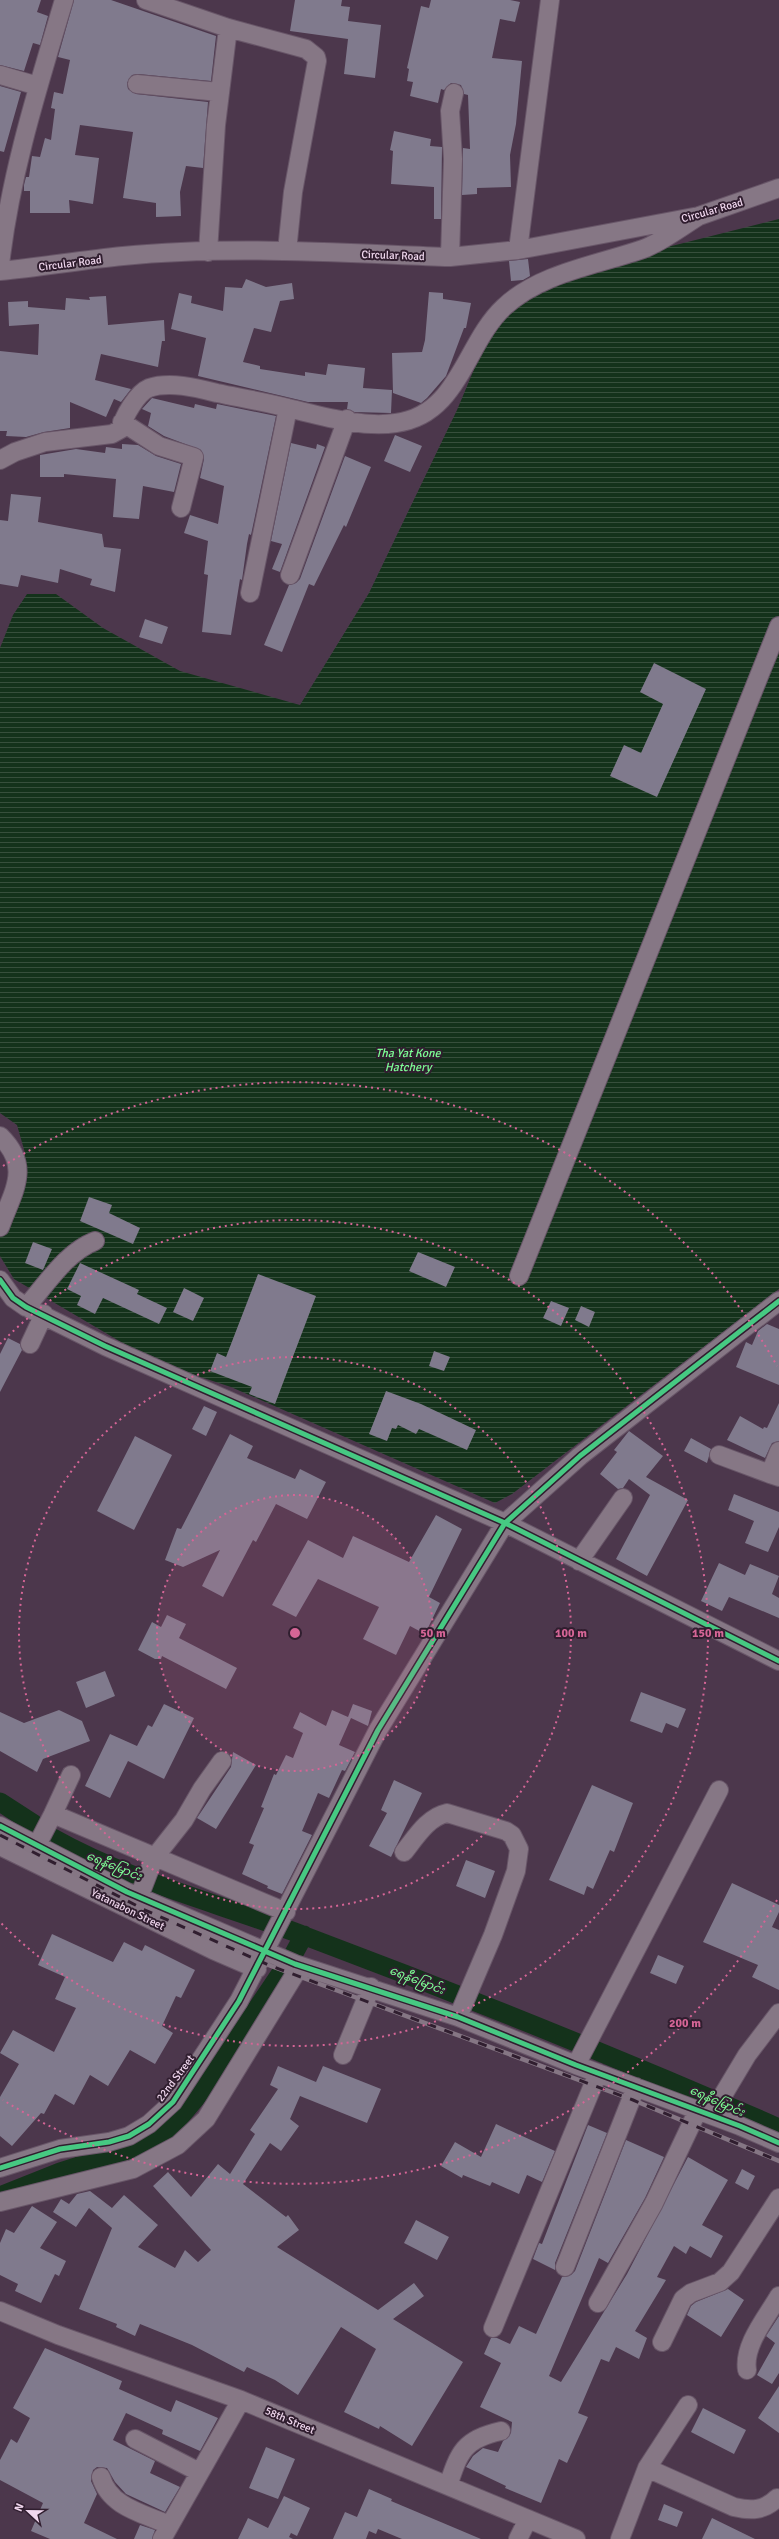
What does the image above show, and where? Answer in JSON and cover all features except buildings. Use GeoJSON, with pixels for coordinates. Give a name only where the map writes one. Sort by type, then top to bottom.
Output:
{"type":"FeatureCollection","features":[{"type":"Feature","properties":{"kind":"street"},"geometry":{"type":"LineString","coordinates":[[0,265],[5,222],[38,86],[64,0]]}},
{"type":"Feature","properties":{"kind":"street"},"geometry":{"type":"LineString","coordinates":[[146,0],[228,28],[306,49],[316,57],[317,61],[293,192],[287,251]]}},
{"type":"Feature","properties":{"kind":"street"},"geometry":{"type":"LineString","coordinates":[[518,250],[550,0]]}},
{"type":"Feature","properties":{"kind":"street"},"geometry":{"type":"LineString","coordinates":[[208,252],[219,92],[228,28]]}},
{"type":"Feature","properties":{"kind":"street"},"geometry":{"type":"LineString","coordinates":[[0,75],[38,86]]}},
{"type":"Feature","properties":{"kind":"street"},"geometry":{"type":"LineString","coordinates":[[137,84],[219,92]]}},
{"type":"Feature","properties":{"kind":"street"},"geometry":{"type":"LineString","coordinates":[[450,257],[453,159],[450,111],[454,93]]}},
{"type":"Feature","properties":{"kind":"street","name":"Circular Road"},"geometry":{"type":"LineString","coordinates":[[0,271],[124,256],[208,252],[287,251],[450,257],[518,250],[699,216],[779,188]]}},
{"type":"Feature","properties":{"kind":"street"},"geometry":{"type":"LineString","coordinates":[[0,460],[15,452],[45,442],[112,434],[121,429],[122,422],[142,392],[150,388],[186,386],[319,416],[347,419],[371,424],[397,423],[429,412],[443,400],[456,382],[490,320],[515,296],[548,280],[645,248],[699,216]]}},
{"type":"Feature","properties":{"kind":"street"},"geometry":{"type":"LineString","coordinates":[[250,593],[288,408]]}},
{"type":"Feature","properties":{"kind":"street"},"geometry":{"type":"LineString","coordinates":[[290,575],[347,419]]}},
{"type":"Feature","properties":{"kind":"street"},"geometry":{"type":"LineString","coordinates":[[122,422],[159,446],[194,458],[181,508]]}},
{"type":"Feature","properties":{"kind":"street"},"geometry":{"type":"LineString","coordinates":[[519,1276],[779,626]]}},
{"type":"Feature","properties":{"kind":"street"},"geometry":{"type":"LineString","coordinates":[[0,1136],[13,1151],[18,1161],[18,1172],[0,1227]]}},
{"type":"Feature","properties":{"kind":"street"},"geometry":{"type":"LineString","coordinates":[[26,1307],[68,1258],[79,1248],[95,1241]]}},
{"type":"Feature","properties":{"kind":"street"},"geometry":{"type":"LineString","coordinates":[[0,1280],[13,1298],[26,1307],[44,1314],[105,1346],[505,1523],[779,1661]]}},
{"type":"Feature","properties":{"kind":"street","name":"22nd Street"},"geometry":{"type":"LineString","coordinates":[[0,2168],[60,2149],[123,2138],[149,2124],[173,2102],[191,2076],[257,1969],[271,1950],[284,1916],[378,1730],[505,1523],[580,1456],[779,1300]]}},
{"type":"Feature","properties":{"kind":"street"},"geometry":{"type":"LineString","coordinates":[[30,1344],[44,1314]]}},
{"type":"Feature","properties":{"kind":"street"},"geometry":{"type":"LineString","coordinates":[[719,1455],[775,1475],[779,1451]]}},
{"type":"Feature","properties":{"kind":"street"},"geometry":{"type":"LineString","coordinates":[[579,1561],[623,1498]]}},
{"type":"Feature","properties":{"kind":"street"},"geometry":{"type":"LineString","coordinates":[[146,1878],[184,1820],[202,1789],[222,1761]]}},
{"type":"Feature","properties":{"kind":"street"},"geometry":{"type":"LineString","coordinates":[[38,1843],[51,1819],[71,1775]]}},
{"type":"Feature","properties":{"kind":"street"},"geometry":{"type":"LineString","coordinates":[[576,2065],[719,1790]]}},
{"type":"Feature","properties":{"kind":"street"},"geometry":{"type":"LineString","coordinates":[[404,1852],[424,1828],[439,1815],[447,1813],[499,1829],[512,1835],[519,1849],[516,1871],[494,1935],[458,2018]]}},
{"type":"Feature","properties":{"kind":"street"},"geometry":{"type":"LineString","coordinates":[[51,1819],[146,1878],[298,1965],[371,1987],[458,2018],[576,2065],[704,2112],[779,2143]]}},
{"type":"Feature","properties":{"kind":"street"},"geometry":{"type":"LineString","coordinates":[[0,1826],[38,1843],[146,1878],[284,1916]]}},
{"type":"Feature","properties":{"kind":"street","name":"Yatanabon Street"},"geometry":{"type":"LineString","coordinates":[[0,1846],[146,1918],[257,1969]]}},
{"type":"Feature","properties":{"kind":"street"},"geometry":{"type":"LineString","coordinates":[[0,2202],[133,2169],[178,2145],[206,2119],[298,1965]]}},
{"type":"Feature","properties":{"kind":"street"},"geometry":{"type":"LineString","coordinates":[[343,2055],[371,1987]]}},
{"type":"Feature","properties":{"kind":"street"},"geometry":{"type":"LineString","coordinates":[[598,2303],[704,2112],[779,2013]]}},
{"type":"Feature","properties":{"kind":"street"},"geometry":{"type":"LineString","coordinates":[[493,2328],[598,2073]]}},
{"type":"Feature","properties":{"kind":"street"},"geometry":{"type":"LineString","coordinates":[[565,2267],[636,2087]]}},
{"type":"Feature","properties":{"kind":"street"},"geometry":{"type":"LineString","coordinates":[[662,2342],[682,2299],[691,2293],[720,2282],[731,2272],[779,2198]]}},
{"type":"Feature","properties":{"kind":"street"},"geometry":{"type":"LineString","coordinates":[[747,2370],[746,2361],[749,2350],[779,2296]]}},
{"type":"Feature","properties":{"kind":"street","name":"58th Street"},"geometry":{"type":"LineString","coordinates":[[0,2311],[58,2335],[241,2400],[576,2539]]}},
{"type":"Feature","properties":{"kind":"street"},"geometry":{"type":"LineString","coordinates":[[101,2477],[105,2490],[118,2502],[165,2532],[241,2400]]}},
{"type":"Feature","properties":{"kind":"street"},"geometry":{"type":"LineString","coordinates":[[620,2539],[647,2468],[688,2406]]}},
{"type":"Feature","properties":{"kind":"street"},"geometry":{"type":"LineString","coordinates":[[448,2486],[458,2455],[469,2443],[482,2435],[501,2431]]}},
{"type":"Feature","properties":{"kind":"street"},"geometry":{"type":"LineString","coordinates":[[135,2440],[199,2472]]}},
{"type":"Feature","properties":{"kind":"street"},"geometry":{"type":"LineString","coordinates":[[647,2468],[734,2507],[746,2510],[764,2508],[777,2498]]}},
{"type":"Feature","properties":{"kind":"street"},"geometry":{"type":"LineString","coordinates":[[518,2539],[528,2519]]}},
{"type":"Feature","properties":{"kind":"water","name":"Tha Yat Kone Hatchery"},"geometry":{"type":"Polygon","coordinates":[[[779,219],[779,1289],[512,1494],[495,1503],[231,1387],[155,1362],[14,1279],[0,1256],[0,1236],[25,1153],[17,1125],[0,1113],[0,648],[13,615],[27,594],[56,594],[103,628],[180,671],[300,705],[369,593],[457,410],[496,317],[538,293],[628,257],[779,219]]]}},
{"type":"Feature","properties":{"kind":"waterway","name":"ရေနီမြောင်း"},"geometry":{"type":"LineString","coordinates":[[0,1802],[34,1824]]}},
{"type":"Feature","properties":{"kind":"waterway","name":"ရေနီမြောင်း"},"geometry":{"type":"LineString","coordinates":[[53,1838],[83,1854],[145,1880],[274,1924],[484,2005],[603,2053],[779,2128]]}},
{"type":"Feature","properties":{"kind":"waterway"},"geometry":{"type":"LineString","coordinates":[[0,2196],[60,2172],[132,2149],[170,2129],[201,2092],[293,1955],[304,1935]]}},
{"type":"Feature","properties":{"kind":"railway"},"geometry":{"type":"LineString","coordinates":[[0,1835],[145,1910],[271,1966],[633,2100],[779,2161]]}},
{"type":"Feature","properties":{"kind":"cycle path"},"geometry":{"type":"LineString","coordinates":[[0,1280],[13,1298],[26,1307],[105,1346],[505,1523],[779,1661]]}},
{"type":"Feature","properties":{"kind":"cycle path"},"geometry":{"type":"LineString","coordinates":[[0,2168],[60,2149],[109,2142],[129,2136],[149,2124],[173,2102],[239,2001],[378,1730],[505,1523],[580,1456],[779,1301]]}},
{"type":"Feature","properties":{"kind":"cycle path"},"geometry":{"type":"LineString","coordinates":[[0,1826],[127,1892],[295,1964],[458,2017],[576,2065],[740,2126],[779,2143]]}}]}
